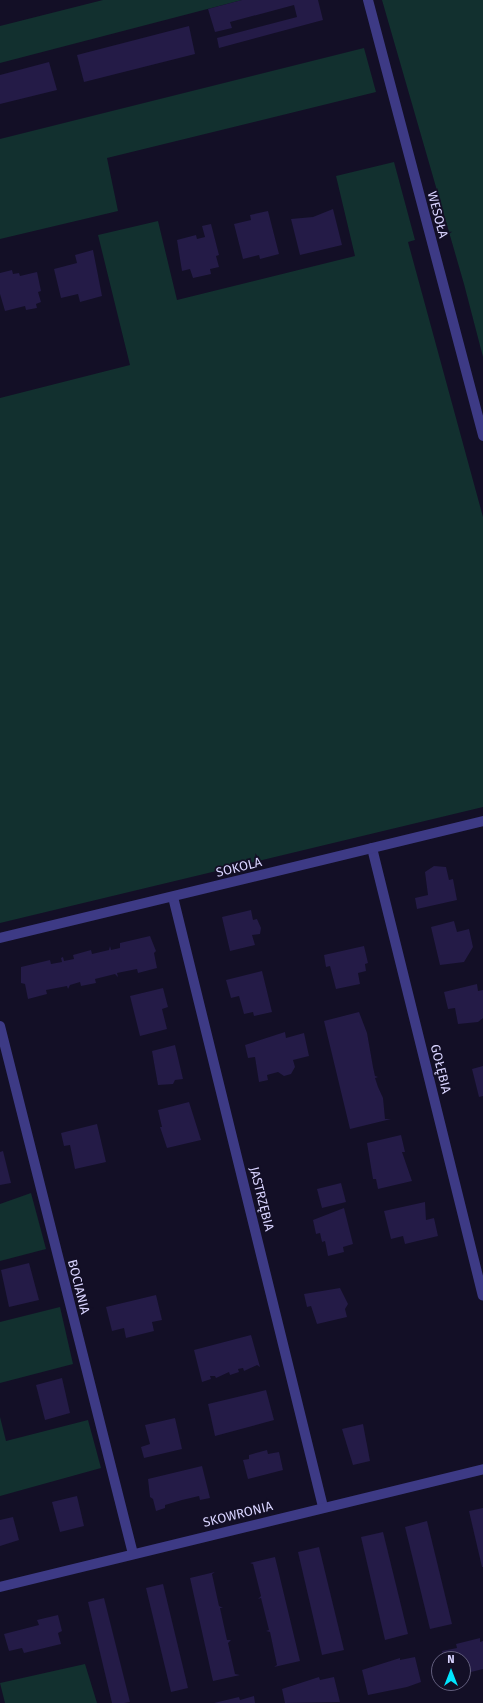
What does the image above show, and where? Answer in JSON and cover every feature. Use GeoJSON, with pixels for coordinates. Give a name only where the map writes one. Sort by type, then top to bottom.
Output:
{"type":"FeatureCollection","features":[{"type":"Feature","properties":{"kind":"street","name":"WESOŁA"},"geometry":{"type":"LineString","coordinates":[[368,0],[483,436]]}},
{"type":"Feature","properties":{"kind":"street","name":"SOKOLA"},"geometry":{"type":"LineString","coordinates":[[0,938],[483,821]]}},
{"type":"Feature","properties":{"kind":"street","name":"GOŁĘBIA"},"geometry":{"type":"LineString","coordinates":[[372,848],[483,1295]]}},
{"type":"Feature","properties":{"kind":"street","name":"JASTRZĘBIA"},"geometry":{"type":"LineString","coordinates":[[173,897],[323,1507]]}},
{"type":"Feature","properties":{"kind":"street","name":"BOCIANIA"},"geometry":{"type":"LineString","coordinates":[[0,1026],[133,1554]]}},
{"type":"Feature","properties":{"kind":"street","name":"SKOWRONIA"},"geometry":{"type":"LineString","coordinates":[[0,1587],[483,1469]]}},
{"type":"Feature","properties":{"kind":"green space"},"geometry":{"type":"Polygon","coordinates":[[[103,0],[242,0],[0,63],[0,26],[103,0]]]}},
{"type":"Feature","properties":{"kind":"green space"},"geometry":{"type":"Polygon","coordinates":[[[382,0],[483,0],[483,357],[464,284],[382,0]]]}},
{"type":"Feature","properties":{"kind":"green space"},"geometry":{"type":"Polygon","coordinates":[[[364,48],[376,92],[107,158],[118,211],[0,239],[0,139],[364,48]]]}},
{"type":"Feature","properties":{"kind":"green space"},"geometry":{"type":"Polygon","coordinates":[[[394,162],[415,240],[408,242],[483,517],[483,807],[0,923],[0,398],[130,365],[98,235],[158,221],[177,300],[355,256],[336,176],[394,162]]]}},
{"type":"Feature","properties":{"kind":"green space"},"geometry":{"type":"Polygon","coordinates":[[[31,1193],[46,1249],[0,1261],[0,1204],[31,1193]]]}},
{"type":"Feature","properties":{"kind":"green space"},"geometry":{"type":"Polygon","coordinates":[[[60,1307],[73,1364],[0,1383],[0,1322],[60,1307]]]}},
{"type":"Feature","properties":{"kind":"green space"},"geometry":{"type":"Polygon","coordinates":[[[0,1417],[6,1441],[88,1420],[101,1468],[0,1496],[0,1417]]]}},
{"type":"Feature","properties":{"kind":"green space"},"geometry":{"type":"Polygon","coordinates":[[[85,1664],[97,1703],[5,1703],[0,1683],[85,1664]]]}},
{"type":"Feature","properties":{"kind":"building"},"geometry":{"type":"Polygon","coordinates":[[[242,0],[318,0],[323,20],[219,48],[217,38],[297,17],[294,5],[230,22],[232,28],[215,32],[208,9],[242,0]]]}},
{"type":"Feature","properties":{"kind":"building"},"geometry":{"type":"Polygon","coordinates":[[[189,26],[195,54],[84,82],[77,55],[189,26]]]}},
{"type":"Feature","properties":{"kind":"building"},"geometry":{"type":"Polygon","coordinates":[[[49,62],[57,90],[0,104],[0,75],[49,62]]]}},
{"type":"Feature","properties":{"kind":"building"},"geometry":{"type":"Polygon","coordinates":[[[333,209],[342,245],[300,255],[291,219],[313,217],[333,209]]]}},
{"type":"Feature","properties":{"kind":"building"},"geometry":{"type":"Polygon","coordinates":[[[268,211],[279,254],[260,259],[259,255],[243,259],[234,224],[251,220],[250,215],[268,211]]]}},
{"type":"Feature","properties":{"kind":"building"},"geometry":{"type":"Polygon","coordinates":[[[211,224],[219,255],[216,256],[219,267],[210,269],[211,274],[193,278],[190,269],[182,271],[177,240],[196,235],[197,239],[205,237],[202,226],[211,224]]]}},
{"type":"Feature","properties":{"kind":"building"},"geometry":{"type":"Polygon","coordinates":[[[93,250],[102,296],[80,302],[78,294],[61,298],[54,269],[77,263],[75,255],[93,250]]]}},
{"type":"Feature","properties":{"kind":"building"},"geometry":{"type":"Polygon","coordinates":[[[12,270],[13,274],[19,273],[20,276],[37,272],[41,291],[38,292],[41,302],[36,304],[37,308],[26,310],[25,306],[5,311],[0,294],[0,273],[12,270]]]}},
{"type":"Feature","properties":{"kind":"building"},"geometry":{"type":"Polygon","coordinates":[[[434,866],[446,867],[449,880],[453,879],[457,900],[417,909],[415,898],[428,895],[425,872],[434,866]]]}},
{"type":"Feature","properties":{"kind":"building"},"geometry":{"type":"Polygon","coordinates":[[[251,910],[253,920],[257,919],[261,928],[260,934],[252,935],[255,945],[230,951],[222,917],[251,910]]]}},
{"type":"Feature","properties":{"kind":"building"},"geometry":{"type":"Polygon","coordinates":[[[454,921],[457,932],[469,929],[473,947],[464,962],[440,965],[431,927],[454,921]]]}},
{"type":"Feature","properties":{"kind":"building"},"geometry":{"type":"Polygon","coordinates":[[[150,936],[156,951],[154,953],[157,968],[138,973],[137,969],[117,973],[118,977],[115,974],[95,979],[96,983],[81,986],[80,982],[70,985],[68,989],[67,986],[46,990],[47,994],[28,999],[25,984],[21,983],[21,967],[50,960],[51,964],[62,962],[61,958],[63,957],[64,961],[74,959],[73,955],[91,950],[92,954],[109,950],[110,946],[111,950],[120,948],[120,943],[150,936]]]}},
{"type":"Feature","properties":{"kind":"building"},"geometry":{"type":"Polygon","coordinates":[[[364,946],[368,963],[365,964],[366,971],[358,973],[360,984],[336,989],[330,966],[326,967],[324,955],[364,946]]]}},
{"type":"Feature","properties":{"kind":"building"},"geometry":{"type":"Polygon","coordinates":[[[262,971],[272,1012],[254,1016],[253,1012],[244,1014],[239,996],[231,998],[226,980],[262,971]]]}},
{"type":"Feature","properties":{"kind":"building"},"geometry":{"type":"Polygon","coordinates":[[[477,984],[478,991],[483,990],[483,1018],[478,1022],[458,1024],[455,1008],[448,1009],[444,992],[477,984]]]}},
{"type":"Feature","properties":{"kind":"building"},"geometry":{"type":"Polygon","coordinates":[[[163,988],[168,1007],[162,1009],[167,1029],[140,1036],[130,996],[163,988]]]}},
{"type":"Feature","properties":{"kind":"building"},"geometry":{"type":"Polygon","coordinates":[[[359,1012],[367,1033],[375,1076],[378,1077],[375,1078],[383,1098],[385,1119],[391,1119],[350,1129],[324,1021],[359,1012]]]}},
{"type":"Feature","properties":{"kind":"building"},"geometry":{"type":"Polygon","coordinates":[[[285,1032],[286,1038],[304,1033],[309,1056],[293,1060],[295,1067],[291,1074],[284,1076],[278,1072],[267,1075],[268,1080],[259,1082],[255,1057],[248,1058],[245,1045],[285,1032]]]}},
{"type":"Feature","properties":{"kind":"building"},"geometry":{"type":"Polygon","coordinates":[[[175,1045],[183,1079],[175,1080],[173,1084],[158,1085],[152,1051],[175,1045]]]}},
{"type":"Feature","properties":{"kind":"building"},"geometry":{"type":"Polygon","coordinates":[[[483,1066],[483,1096],[479,1097],[472,1069],[483,1066]]]}},
{"type":"Feature","properties":{"kind":"building"},"geometry":{"type":"Polygon","coordinates":[[[189,1102],[201,1140],[167,1148],[160,1127],[162,1127],[158,1110],[189,1102]]]}},
{"type":"Feature","properties":{"kind":"building"},"geometry":{"type":"Polygon","coordinates":[[[97,1124],[106,1162],[75,1169],[70,1145],[64,1146],[61,1133],[97,1124]]]}},
{"type":"Feature","properties":{"kind":"building"},"geometry":{"type":"Polygon","coordinates":[[[401,1135],[405,1152],[402,1152],[412,1181],[378,1189],[376,1179],[373,1179],[367,1143],[401,1135]]]}},
{"type":"Feature","properties":{"kind":"building"},"geometry":{"type":"Polygon","coordinates":[[[3,1151],[11,1183],[0,1185],[0,1152],[3,1151]]]}},
{"type":"Feature","properties":{"kind":"building"},"geometry":{"type":"Polygon","coordinates":[[[341,1183],[346,1202],[322,1208],[317,1189],[341,1183]]]}},
{"type":"Feature","properties":{"kind":"building"},"geometry":{"type":"Polygon","coordinates":[[[425,1202],[426,1220],[434,1218],[438,1236],[405,1244],[403,1236],[391,1239],[384,1211],[425,1202]]]}},
{"type":"Feature","properties":{"kind":"building"},"geometry":{"type":"Polygon","coordinates":[[[344,1208],[353,1244],[343,1247],[344,1252],[328,1256],[325,1241],[322,1242],[320,1233],[316,1234],[313,1220],[344,1208]]]}},
{"type":"Feature","properties":{"kind":"building"},"geometry":{"type":"Polygon","coordinates":[[[29,1263],[39,1300],[9,1307],[1,1270],[29,1263]]]}},
{"type":"Feature","properties":{"kind":"building"},"geometry":{"type":"Polygon","coordinates":[[[340,1288],[348,1304],[345,1309],[347,1317],[317,1324],[311,1306],[307,1307],[304,1294],[340,1288]]]}},
{"type":"Feature","properties":{"kind":"building"},"geometry":{"type":"Polygon","coordinates":[[[156,1295],[162,1320],[152,1322],[154,1331],[126,1338],[124,1328],[112,1331],[106,1307],[156,1295]]]}},
{"type":"Feature","properties":{"kind":"building"},"geometry":{"type":"Polygon","coordinates":[[[251,1335],[260,1367],[257,1365],[244,1371],[243,1368],[238,1369],[239,1372],[230,1375],[229,1372],[216,1378],[215,1376],[210,1376],[211,1379],[202,1382],[194,1350],[251,1335]]]}},
{"type":"Feature","properties":{"kind":"building"},"geometry":{"type":"Polygon","coordinates":[[[62,1378],[70,1413],[45,1420],[36,1385],[62,1378]]]}},
{"type":"Feature","properties":{"kind":"building"},"geometry":{"type":"Polygon","coordinates":[[[266,1390],[274,1420],[215,1436],[208,1404],[266,1390]]]}},
{"type":"Feature","properties":{"kind":"building"},"geometry":{"type":"Polygon","coordinates":[[[175,1418],[182,1449],[144,1458],[141,1447],[150,1444],[145,1425],[175,1418]]]}},
{"type":"Feature","properties":{"kind":"building"},"geometry":{"type":"Polygon","coordinates":[[[363,1424],[370,1461],[353,1465],[342,1429],[363,1424]]]}},
{"type":"Feature","properties":{"kind":"building"},"geometry":{"type":"Polygon","coordinates":[[[267,1450],[268,1454],[279,1452],[283,1470],[248,1479],[243,1460],[249,1459],[249,1455],[267,1450]]]}},
{"type":"Feature","properties":{"kind":"building"},"geometry":{"type":"Polygon","coordinates":[[[202,1466],[210,1498],[200,1500],[199,1496],[182,1500],[165,1505],[165,1508],[156,1511],[153,1499],[150,1497],[148,1479],[202,1466]]]}},
{"type":"Feature","properties":{"kind":"building"},"geometry":{"type":"Polygon","coordinates":[[[77,1496],[84,1526],[60,1532],[52,1502],[77,1496]]]}},
{"type":"Feature","properties":{"kind":"building"},"geometry":{"type":"Polygon","coordinates":[[[483,1508],[483,1567],[482,1567],[469,1511],[483,1508]]]}},
{"type":"Feature","properties":{"kind":"building"},"geometry":{"type":"Polygon","coordinates":[[[13,1517],[19,1540],[0,1546],[0,1520],[13,1517]]]}},
{"type":"Feature","properties":{"kind":"building"},"geometry":{"type":"Polygon","coordinates":[[[427,1521],[452,1624],[430,1629],[405,1527],[427,1521]]]}},
{"type":"Feature","properties":{"kind":"building"},"geometry":{"type":"Polygon","coordinates":[[[383,1532],[408,1634],[385,1640],[361,1537],[383,1532]]]}},
{"type":"Feature","properties":{"kind":"building"},"geometry":{"type":"Polygon","coordinates":[[[319,1547],[344,1650],[322,1655],[298,1552],[319,1547]]]}},
{"type":"Feature","properties":{"kind":"building"},"geometry":{"type":"Polygon","coordinates":[[[275,1557],[300,1661],[274,1667],[277,1665],[270,1632],[266,1631],[269,1630],[261,1598],[258,1599],[261,1596],[253,1564],[250,1563],[275,1557]]]}},
{"type":"Feature","properties":{"kind":"building"},"geometry":{"type":"Polygon","coordinates":[[[215,1572],[212,1574],[219,1606],[223,1608],[220,1608],[227,1640],[231,1640],[228,1643],[235,1674],[240,1675],[213,1681],[190,1578],[215,1572]]]}},
{"type":"Feature","properties":{"kind":"building"},"geometry":{"type":"Polygon","coordinates":[[[163,1584],[188,1688],[171,1692],[146,1588],[163,1584]]]}},
{"type":"Feature","properties":{"kind":"building"},"geometry":{"type":"Polygon","coordinates":[[[104,1598],[130,1702],[112,1703],[88,1602],[104,1598]]]}},
{"type":"Feature","properties":{"kind":"building"},"geometry":{"type":"Polygon","coordinates":[[[58,1615],[62,1631],[58,1633],[61,1644],[24,1653],[22,1648],[9,1651],[4,1634],[39,1625],[37,1620],[58,1615]]]}},
{"type":"Feature","properties":{"kind":"building"},"geometry":{"type":"Polygon","coordinates":[[[480,1638],[480,1642],[483,1641],[483,1669],[471,1672],[471,1651],[442,1651],[457,1648],[456,1644],[480,1638]]]}},
{"type":"Feature","properties":{"kind":"building"},"geometry":{"type":"Polygon","coordinates":[[[415,1657],[421,1682],[407,1687],[368,1695],[362,1670],[400,1658],[400,1660],[415,1657]]]}},
{"type":"Feature","properties":{"kind":"building"},"geometry":{"type":"Polygon","coordinates":[[[319,1677],[320,1680],[334,1677],[340,1702],[285,1703],[282,1689],[319,1677]]]}},
{"type":"Feature","properties":{"kind":"building"},"geometry":{"type":"Polygon","coordinates":[[[254,1696],[255,1703],[214,1703],[239,1697],[240,1700],[254,1696]]]}}]}
